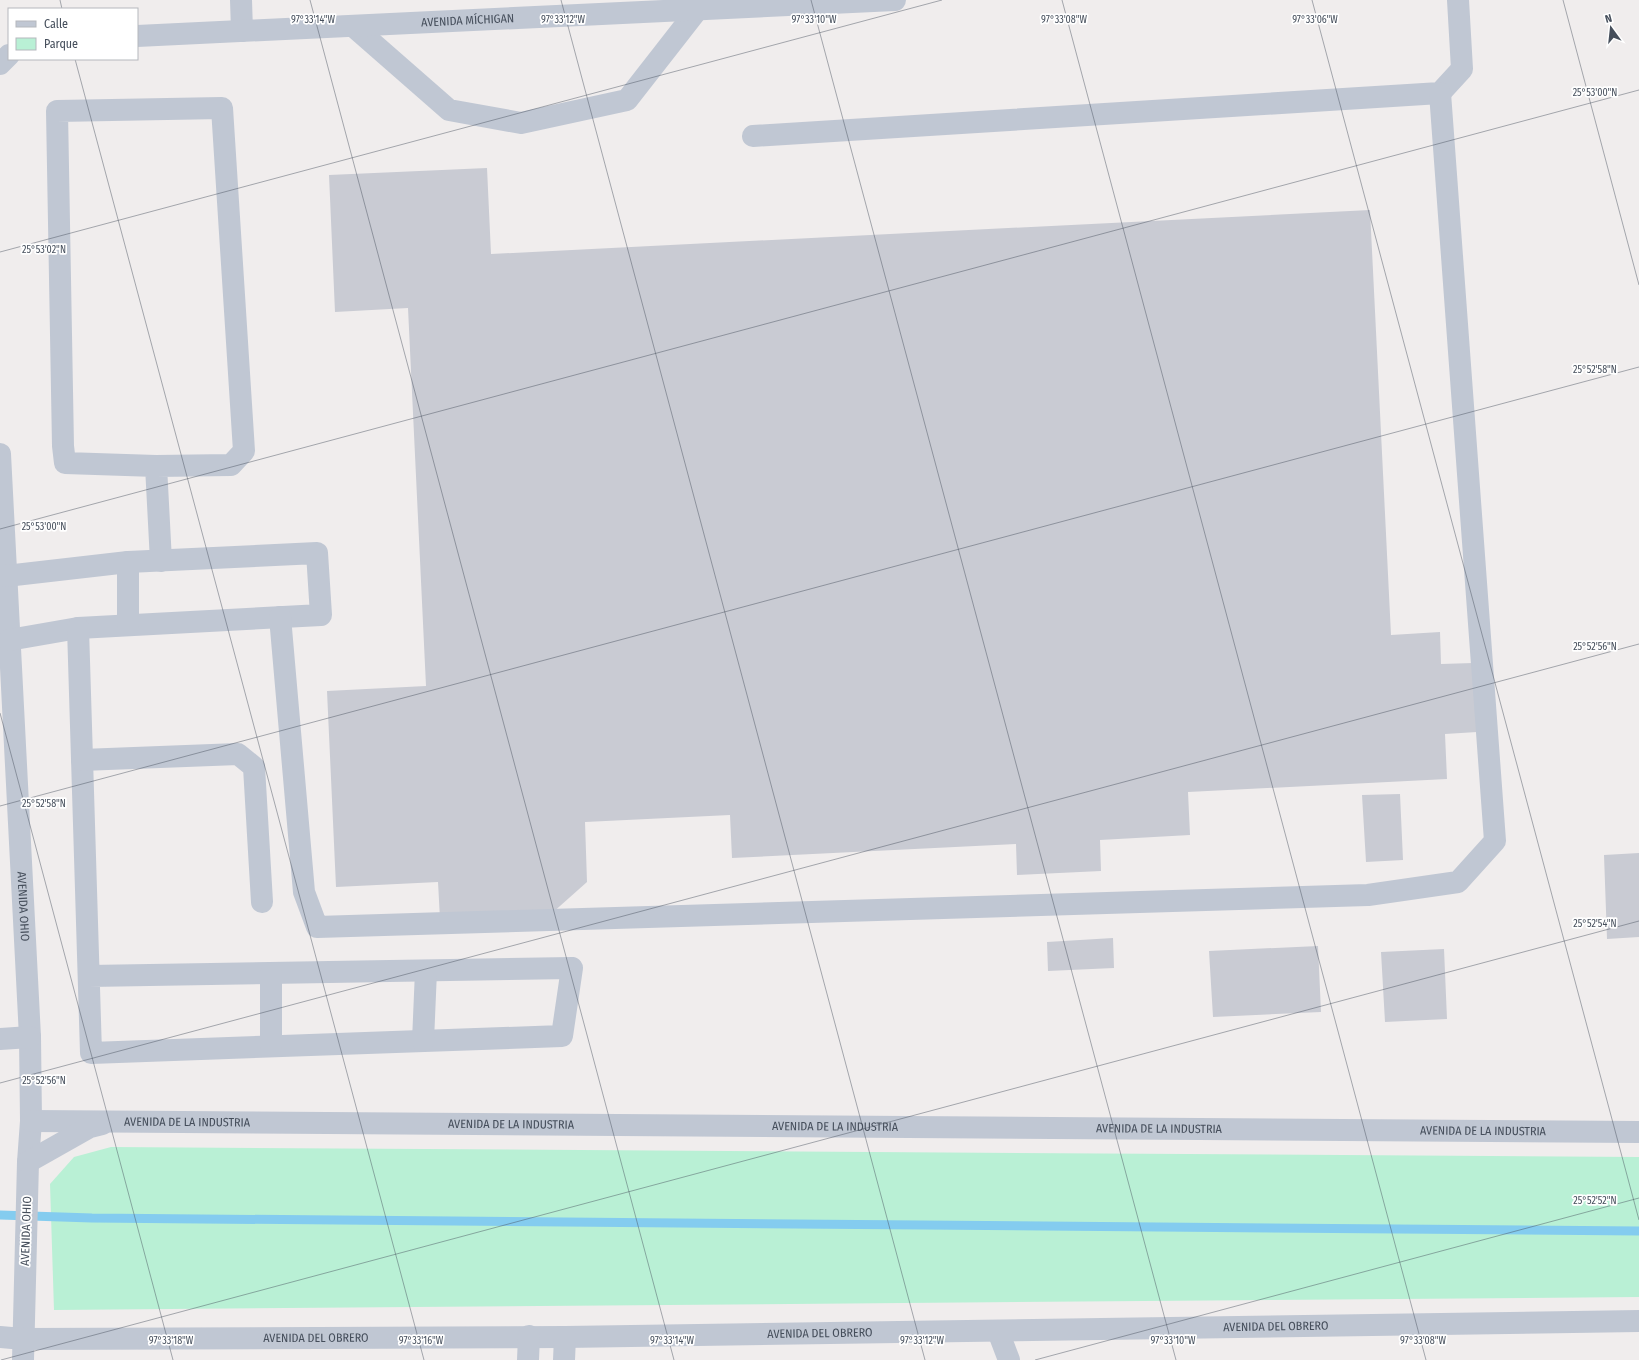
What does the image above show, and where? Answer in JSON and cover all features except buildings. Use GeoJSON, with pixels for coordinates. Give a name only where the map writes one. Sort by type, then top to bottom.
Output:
{"type":"FeatureCollection","features":[{"type":"Feature","properties":{"kind":"street"},"geometry":{"type":"LineString","coordinates":[[241,0],[242,31]]}},
{"type":"Feature","properties":{"kind":"street","name":"AVENIDA MÍCHIGAN"},"geometry":{"type":"LineString","coordinates":[[138,36],[353,26],[618,7],[698,10],[895,0]]}},
{"type":"Feature","properties":{"kind":"street"},"geometry":{"type":"LineString","coordinates":[[753,136],[1440,93],[1462,69],[1458,0]]}},
{"type":"Feature","properties":{"kind":"street"},"geometry":{"type":"LineString","coordinates":[[353,26],[449,110],[521,123],[627,100],[698,10]]}},
{"type":"Feature","properties":{"kind":"street"},"geometry":{"type":"LineString","coordinates":[[0,64],[8,56]]}},
{"type":"Feature","properties":{"kind":"street"},"geometry":{"type":"LineString","coordinates":[[280,617],[304,892],[318,926],[1368,895],[1458,882],[1494,841],[1440,93]]}},
{"type":"Feature","properties":{"kind":"street"},"geometry":{"type":"LineString","coordinates":[[222,108],[244,451],[231,465],[156,466],[65,463],[63,446],[57,111],[222,108]]}},
{"type":"Feature","properties":{"kind":"street","name":"AVENIDA OHIO"},"geometry":{"type":"LineString","coordinates":[[0,454],[30,1037],[31,1121],[28,1162],[23,1349]]}},
{"type":"Feature","properties":{"kind":"street"},"geometry":{"type":"LineString","coordinates":[[156,466],[161,561]]}},
{"type":"Feature","properties":{"kind":"street"},"geometry":{"type":"LineString","coordinates":[[6,576],[128,562],[317,553],[321,615],[78,628],[9,640]]}},
{"type":"Feature","properties":{"kind":"street"},"geometry":{"type":"LineString","coordinates":[[128,562],[128,626]]}},
{"type":"Feature","properties":{"kind":"street"},"geometry":{"type":"LineString","coordinates":[[78,628],[91,1052],[562,1036],[572,968],[89,976]]}},
{"type":"Feature","properties":{"kind":"street"},"geometry":{"type":"LineString","coordinates":[[82,760],[238,754],[254,766],[262,902]]}},
{"type":"Feature","properties":{"kind":"street"},"geometry":{"type":"LineString","coordinates":[[423,1041],[426,971]]}},
{"type":"Feature","properties":{"kind":"street"},"geometry":{"type":"LineString","coordinates":[[271,973],[271,1046]]}},
{"type":"Feature","properties":{"kind":"street"},"geometry":{"type":"LineString","coordinates":[[0,1039],[30,1037]]}},
{"type":"Feature","properties":{"kind":"street"},"geometry":{"type":"LineString","coordinates":[[28,1162],[90,1128],[115,1120]]}},
{"type":"Feature","properties":{"kind":"street","name":"AVENIDA DE LA INDUSTRIA"},"geometry":{"type":"LineString","coordinates":[[31,1121],[115,1120],[1639,1132]]}},
{"type":"Feature","properties":{"kind":"street","name":"AVENIDA DEL OBRERO"},"geometry":{"type":"LineString","coordinates":[[0,1337],[23,1349],[529,1336],[565,1337],[1639,1321]]}},
{"type":"Feature","properties":{"kind":"street"},"geometry":{"type":"LineString","coordinates":[[998,1331],[1009,1360]]}},
{"type":"Feature","properties":{"kind":"street"},"geometry":{"type":"LineString","coordinates":[[528,1360],[529,1336]]}},
{"type":"Feature","properties":{"kind":"street"},"geometry":{"type":"LineString","coordinates":[[564,1360],[565,1337]]}},
{"type":"Feature","properties":{"kind":"green space"},"geometry":{"type":"Polygon","coordinates":[[[111,1147],[1639,1157],[1639,1297],[54,1310],[50,1184],[74,1157],[111,1147]]]}},
{"type":"Feature","properties":{"kind":"waterway"},"geometry":{"type":"LineString","coordinates":[[0,1215],[92,1218],[1639,1231]]}}]}
